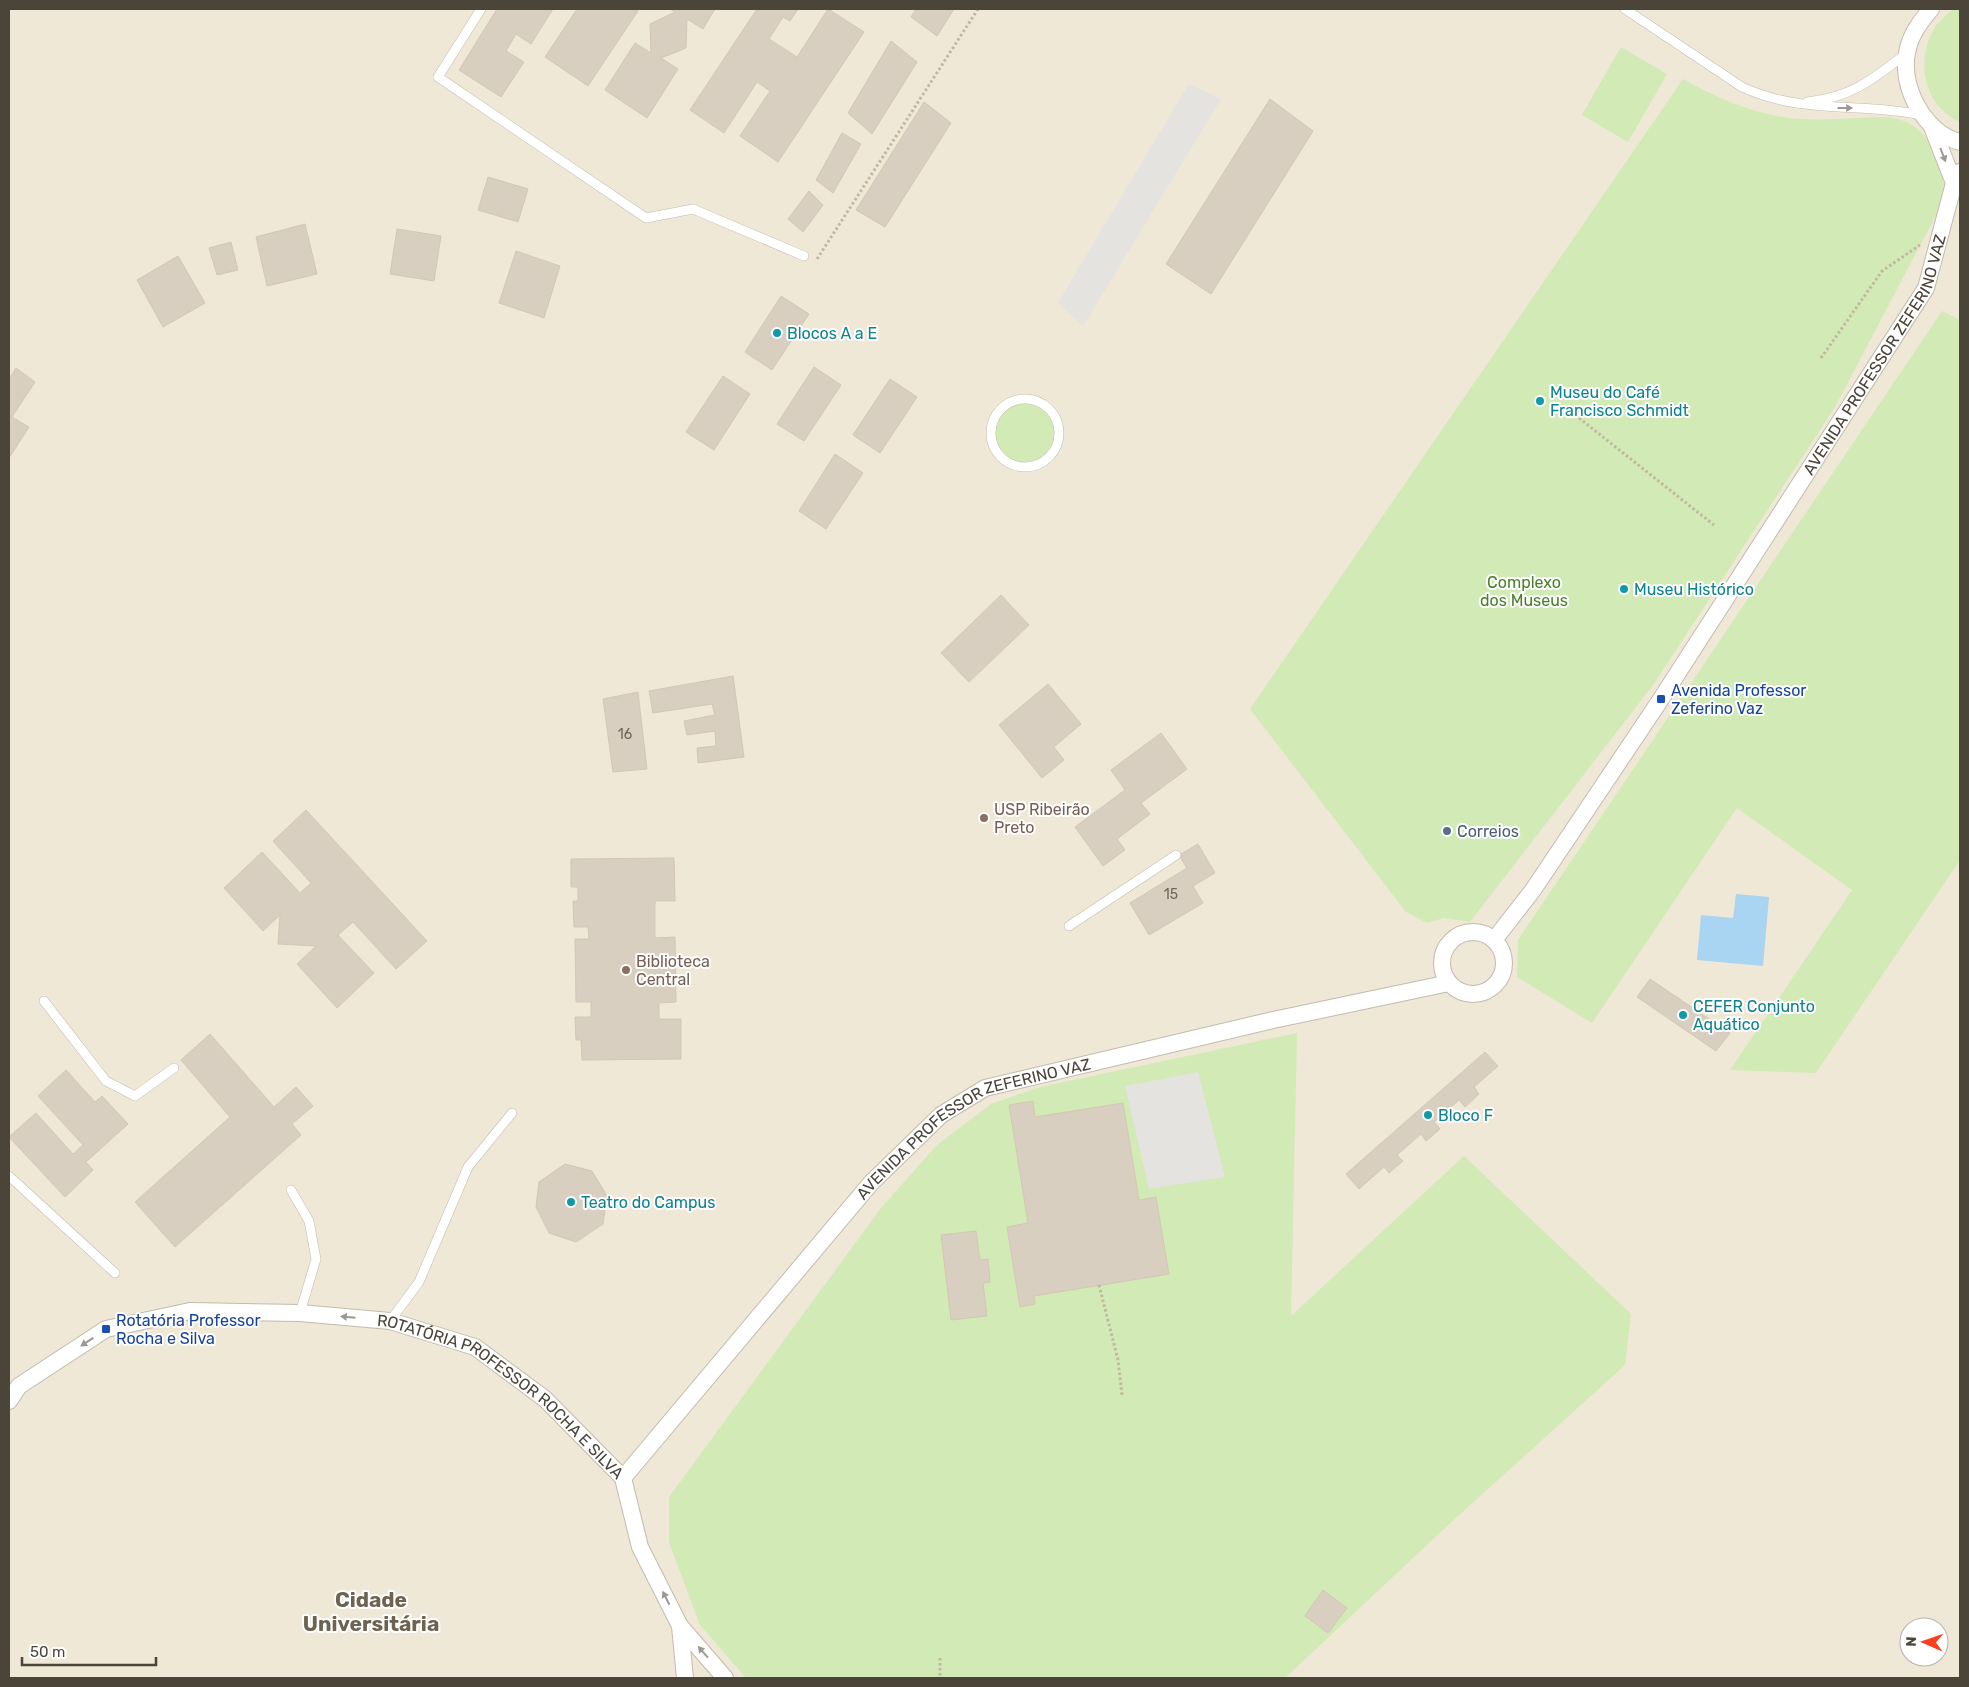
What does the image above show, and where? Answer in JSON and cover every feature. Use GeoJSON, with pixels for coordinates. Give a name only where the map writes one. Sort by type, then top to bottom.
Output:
{"type":"FeatureCollection","features":[{"type":"Feature","properties":{"kind":"street","name":"AVENIDA PROFESSOR ZEFERINO VAZ"},"geometry":{"type":"LineString","coordinates":[[1494,940],[1533,890],[1661,699],[1926,288],[1957,178],[1906,81],[1907,53],[1916,27],[1931,9]]}},
{"type":"Feature","properties":{"kind":"street"},"geometry":{"type":"LineString","coordinates":[[1927,121],[1954,141],[1960,142]]}},
{"type":"Feature","properties":{"kind":"street"},"geometry":{"type":"LineString","coordinates":[[1470,932],[1483,934],[1494,940],[1504,960],[1499,981],[1492,988],[1474,995],[1465,994],[1449,983],[1444,974],[1442,964],[1443,953],[1448,944],[1458,936],[1470,932]]}},
{"type":"Feature","properties":{"kind":"street","name":"AVENIDA PROFESSOR ZEFERINO VAZ"},"geometry":{"type":"LineString","coordinates":[[623,1478],[871,1183],[940,1115],[985,1088],[1273,1020],[1449,983]]}},
{"type":"Feature","properties":{"kind":"street","name":"ROTATÓRIA PROFESSOR ROCHA E SILVA"},"geometry":{"type":"LineString","coordinates":[[9,1401],[14,1383],[106,1329],[190,1311],[300,1313],[390,1321],[475,1347],[545,1399],[623,1478],[640,1547],[680,1626],[685,1678]]}},
{"type":"Feature","properties":{"kind":"street"},"geometry":{"type":"LineString","coordinates":[[680,1626],[725,1678]]}},
{"type":"Feature","properties":{"kind":"lane"},"geometry":{"type":"LineString","coordinates":[[480,9],[438,77],[646,218],[693,209],[804,256]]}},
{"type":"Feature","properties":{"kind":"lane"},"geometry":{"type":"LineString","coordinates":[[1625,9],[1742,86],[1759,94],[1818,107],[1898,110],[1927,121]]}},
{"type":"Feature","properties":{"kind":"lane"},"geometry":{"type":"LineString","coordinates":[[1797,103],[1844,95],[1867,83],[1907,53]]}},
{"type":"Feature","properties":{"kind":"lane"},"geometry":{"type":"LineString","coordinates":[[1015,400],[1036,400],[1045,405],[1057,422],[1057,444],[1052,454],[1035,466],[1014,466],[1002,460],[992,443],[990,432],[992,421],[998,412],[1015,400]]}},
{"type":"Feature","properties":{"kind":"lane"},"geometry":{"type":"LineString","coordinates":[[1069,926],[1176,855]]}},
{"type":"Feature","properties":{"kind":"lane"},"geometry":{"type":"LineString","coordinates":[[44,1001],[106,1081],[135,1096],[174,1068]]}},
{"type":"Feature","properties":{"kind":"lane"},"geometry":{"type":"LineString","coordinates":[[390,1321],[419,1282],[468,1167],[512,1113]]}},
{"type":"Feature","properties":{"kind":"lane"},"geometry":{"type":"LineString","coordinates":[[9,1176],[115,1273]]}},
{"type":"Feature","properties":{"kind":"lane"},"geometry":{"type":"LineString","coordinates":[[291,1190],[309,1221],[316,1260],[300,1313]]}},
{"type":"Feature","properties":{"kind":"path"},"geometry":{"type":"LineString","coordinates":[[814,263],[978,9]]}},
{"type":"Feature","properties":{"kind":"path"},"geometry":{"type":"LineString","coordinates":[[1821,358],[1882,270],[1942,230]]}},
{"type":"Feature","properties":{"kind":"path"},"geometry":{"type":"LineString","coordinates":[[1579,418],[1714,525]]}},
{"type":"Feature","properties":{"kind":"path"},"geometry":{"type":"LineString","coordinates":[[1099,1285],[1118,1360],[1122,1396]]}},
{"type":"Feature","properties":{"kind":"path"},"geometry":{"type":"LineString","coordinates":[[940,1658],[940,1678]]}},
{"type":"Feature","properties":{"kind":"shaded area","name":"USP Ribeirão Preto"},"geometry":{"type":"Polygon","coordinates":[[[9,9],[1960,9],[1960,1678],[9,1678],[9,9]]]}},
{"type":"Feature","properties":{"kind":"shaded area"},"geometry":{"type":"Polygon","coordinates":[[[1189,84],[1221,99],[1083,326],[1058,303],[1189,84]]]}},
{"type":"Feature","properties":{"kind":"shaded area"},"geometry":{"type":"Polygon","coordinates":[[[1198,1072],[1225,1177],[1149,1189],[1125,1086],[1198,1072]]]}},
{"type":"Feature","properties":{"kind":"green space"},"geometry":{"type":"Polygon","coordinates":[[[1953,9],[1960,9],[1960,122],[1948,115],[1938,105],[1926,82],[1924,69],[1928,42],[1934,29],[1953,9]]]}},
{"type":"Feature","properties":{"kind":"green space"},"geometry":{"type":"Polygon","coordinates":[[[1621,47],[1667,74],[1628,142],[1582,115],[1621,47]]]}},
{"type":"Feature","properties":{"kind":"green space","name":"Complexo dos Museus"},"geometry":{"type":"Polygon","coordinates":[[[1683,79],[1731,102],[1783,117],[1821,119],[1885,117],[1906,122],[1925,137],[1932,148],[1942,173],[1945,198],[1835,407],[1653,685],[1470,922],[1444,918],[1427,923],[1406,912],[1250,709],[1683,79]]]}},
{"type":"Feature","properties":{"kind":"green space"},"geometry":{"type":"Polygon","coordinates":[[[1942,311],[1960,320],[1960,860],[1816,1073],[1730,1070],[1852,890],[1737,808],[1592,1023],[1517,977],[1518,940],[1942,311]]]}},
{"type":"Feature","properties":{"kind":"green space"},"geometry":{"type":"Polygon","coordinates":[[[1024,403],[1036,405],[1046,412],[1053,422],[1055,434],[1053,446],[1046,456],[1036,463],[1024,465],[1012,463],[1002,456],[995,446],[993,434],[995,422],[1002,412],[1012,405],[1024,403]]]}},
{"type":"Feature","properties":{"kind":"green space"},"geometry":{"type":"Polygon","coordinates":[[[1297,1033],[1291,1316],[1464,1156],[1631,1314],[1625,1365],[1446,1527],[1285,1678],[746,1678],[700,1625],[669,1542],[669,1497],[881,1208],[937,1145],[991,1104],[1040,1087],[1297,1033]]]}},
{"type":"Feature","properties":{"kind":"water"},"geometry":{"type":"Polygon","coordinates":[[[1736,894],[1769,897],[1763,966],[1697,960],[1701,915],[1733,918],[1736,894]]]}},
{"type":"Feature","properties":{"kind":"building"},"geometry":{"type":"Polygon","coordinates":[[[497,9],[553,9],[531,44],[516,34],[506,51],[524,62],[501,97],[459,70],[497,9]]]}},
{"type":"Feature","properties":{"kind":"building"},"geometry":{"type":"Polygon","coordinates":[[[577,9],[634,9],[638,11],[588,86],[545,57],[577,9]]]}},
{"type":"Feature","properties":{"kind":"building"},"geometry":{"type":"Polygon","coordinates":[[[670,9],[715,9],[703,29],[687,19],[686,48],[661,58],[678,69],[647,118],[605,90],[635,43],[651,53],[650,24],[675,12],[670,9]]]}},
{"type":"Feature","properties":{"kind":"building"},"geometry":{"type":"Polygon","coordinates":[[[757,9],[798,9],[790,21],[783,17],[769,39],[797,57],[828,9],[864,32],[778,162],[740,136],[770,91],[757,82],[724,133],[690,110],[757,9]]]}},
{"type":"Feature","properties":{"kind":"building"},"geometry":{"type":"Polygon","coordinates":[[[916,9],[954,9],[937,36],[911,17],[916,9]]]}},
{"type":"Feature","properties":{"kind":"building"},"geometry":{"type":"Polygon","coordinates":[[[891,41],[917,62],[872,134],[848,113],[891,41]]]}},
{"type":"Feature","properties":{"kind":"building"},"geometry":{"type":"Polygon","coordinates":[[[1270,99],[1313,131],[1211,294],[1166,264],[1270,99]]]}},
{"type":"Feature","properties":{"kind":"building"},"geometry":{"type":"Polygon","coordinates":[[[924,102],[951,123],[885,227],[856,210],[924,102]]]}},
{"type":"Feature","properties":{"kind":"building"},"geometry":{"type":"Polygon","coordinates":[[[842,133],[861,144],[833,193],[816,180],[842,133]]]}},
{"type":"Feature","properties":{"kind":"building"},"geometry":{"type":"Polygon","coordinates":[[[488,177],[528,189],[518,222],[478,210],[488,177]]]}},
{"type":"Feature","properties":{"kind":"building"},"geometry":{"type":"Polygon","coordinates":[[[809,191],[823,205],[803,232],[788,219],[809,191]]]}},
{"type":"Feature","properties":{"kind":"building"},"geometry":{"type":"Polygon","coordinates":[[[305,224],[317,274],[267,286],[256,237],[305,224]]]}},
{"type":"Feature","properties":{"kind":"building"},"geometry":{"type":"Polygon","coordinates":[[[397,229],[441,236],[434,281],[390,274],[397,229]]]}},
{"type":"Feature","properties":{"kind":"building"},"geometry":{"type":"Polygon","coordinates":[[[231,242],[238,270],[217,275],[209,248],[231,242]]]}},
{"type":"Feature","properties":{"kind":"building"},"geometry":{"type":"Polygon","coordinates":[[[516,251],[560,266],[544,318],[499,303],[516,251]]]}},
{"type":"Feature","properties":{"kind":"building"},"geometry":{"type":"Polygon","coordinates":[[[178,256],[205,303],[163,327],[137,280],[178,256]]]}},
{"type":"Feature","properties":{"kind":"building","name":"Blocos A a E"},"geometry":{"type":"Polygon","coordinates":[[[781,296],[809,314],[772,370],[745,352],[781,296]]]}},
{"type":"Feature","properties":{"kind":"building","name":"Blocos A a E"},"geometry":{"type":"Polygon","coordinates":[[[814,367],[841,385],[804,441],[777,424],[814,367]]]}},
{"type":"Feature","properties":{"kind":"building"},"geometry":{"type":"Polygon","coordinates":[[[16,368],[35,382],[12,417],[29,427],[9,458],[9,379],[16,368]]]}},
{"type":"Feature","properties":{"kind":"building"},"geometry":{"type":"Polygon","coordinates":[[[723,376],[750,394],[714,450],[686,432],[723,376]]]}},
{"type":"Feature","properties":{"kind":"building","name":"Blocos A a E"},"geometry":{"type":"Polygon","coordinates":[[[890,379],[917,397],[880,453],[853,435],[890,379]]]}},
{"type":"Feature","properties":{"kind":"building"},"geometry":{"type":"Polygon","coordinates":[[[835,454],[863,473],[826,529],[799,511],[835,454]]]}},
{"type":"Feature","properties":{"kind":"building"},"geometry":{"type":"Polygon","coordinates":[[[1001,595],[1029,625],[969,682],[941,653],[1001,595]]]}},
{"type":"Feature","properties":{"kind":"building"},"geometry":{"type":"Polygon","coordinates":[[[733,676],[744,757],[698,763],[697,748],[716,746],[715,731],[687,735],[684,721],[715,715],[712,704],[653,713],[649,691],[733,676]]]}},
{"type":"Feature","properties":{"kind":"building"},"geometry":{"type":"Polygon","coordinates":[[[1048,684],[1081,724],[1054,747],[1064,760],[1042,778],[999,725],[1048,684]]]}},
{"type":"Feature","properties":{"kind":"building"},"geometry":{"type":"Polygon","coordinates":[[[638,692],[647,769],[613,772],[603,699],[638,692]]]}},
{"type":"Feature","properties":{"kind":"building"},"geometry":{"type":"Polygon","coordinates":[[[1161,733],[1187,769],[1141,803],[1150,814],[1117,839],[1125,850],[1103,866],[1075,827],[1125,790],[1111,770],[1161,733]]]}},
{"type":"Feature","properties":{"kind":"building"},"geometry":{"type":"Polygon","coordinates":[[[306,810],[427,941],[396,969],[353,922],[338,935],[374,973],[337,1008],[297,964],[316,946],[278,944],[280,915],[263,931],[224,888],[262,852],[300,893],[311,883],[273,841],[306,810]]]}},
{"type":"Feature","properties":{"kind":"building"},"geometry":{"type":"Polygon","coordinates":[[[1198,844],[1215,873],[1193,886],[1203,903],[1149,935],[1130,903],[1187,868],[1179,855],[1198,844]]]}},
{"type":"Feature","properties":{"kind":"building","name":"Biblioteca Central"},"geometry":{"type":"Polygon","coordinates":[[[674,858],[675,901],[655,901],[655,938],[675,937],[676,1002],[659,1003],[659,1019],[681,1019],[681,1059],[582,1060],[581,1040],[576,1040],[575,1017],[591,1017],[591,1002],[576,1002],[575,939],[589,939],[588,927],[574,927],[573,901],[578,901],[578,887],[571,887],[571,859],[674,858]]]}},
{"type":"Feature","properties":{"kind":"building","name":"CEFER Conjunto Aquático"},"geometry":{"type":"Polygon","coordinates":[[[1650,979],[1730,1033],[1716,1051],[1637,997],[1650,979]]]}},
{"type":"Feature","properties":{"kind":"building"},"geometry":{"type":"Polygon","coordinates":[[[210,1034],[274,1107],[296,1087],[313,1106],[292,1124],[301,1135],[175,1247],[135,1202],[230,1117],[181,1060],[210,1034]]]}},
{"type":"Feature","properties":{"kind":"building","name":"Bloco F"},"geometry":{"type":"Polygon","coordinates":[[[1485,1052],[1498,1066],[1474,1087],[1479,1094],[1465,1107],[1459,1100],[1434,1122],[1440,1129],[1426,1141],[1421,1134],[1397,1155],[1403,1161],[1389,1173],[1384,1167],[1359,1189],[1346,1174],[1485,1052]]]}},
{"type":"Feature","properties":{"kind":"building"},"geometry":{"type":"Polygon","coordinates":[[[66,1070],[95,1102],[102,1096],[128,1124],[86,1162],[93,1170],[65,1197],[9,1137],[36,1113],[73,1154],[83,1145],[38,1096],[66,1070]]]}},
{"type":"Feature","properties":{"kind":"building"},"geometry":{"type":"Polygon","coordinates":[[[1033,1101],[1035,1117],[1123,1103],[1139,1200],[1156,1197],[1169,1274],[1034,1296],[1035,1304],[1020,1307],[1007,1227],[1028,1223],[1009,1105],[1033,1101]]]}},
{"type":"Feature","properties":{"kind":"building","name":"Teatro do Campus"},"geometry":{"type":"Polygon","coordinates":[[[565,1164],[592,1171],[607,1196],[603,1224],[576,1242],[549,1233],[536,1207],[539,1182],[565,1164]]]}},
{"type":"Feature","properties":{"kind":"building"},"geometry":{"type":"Polygon","coordinates":[[[976,1231],[980,1260],[988,1259],[990,1282],[983,1283],[987,1316],[951,1320],[941,1235],[976,1231]]]}},
{"type":"Feature","properties":{"kind":"building"},"geometry":{"type":"Polygon","coordinates":[[[1323,1590],[1347,1608],[1328,1633],[1305,1616],[1323,1590]]]}},
{"type":"Feature","properties":{"kind":"place","name":"Blocos A a E"},"geometry":{"type":"Point","coordinates":[777,333]}},
{"type":"Feature","properties":{"kind":"place","name":"Museu do Café Francisco Schmidt"},"geometry":{"type":"Point","coordinates":[1540,401]}},
{"type":"Feature","properties":{"kind":"place","name":"Museu Histórico"},"geometry":{"type":"Point","coordinates":[1624,589]}},
{"type":"Feature","properties":{"kind":"place","name":"Avenida Professor Zeferino Vaz"},"geometry":{"type":"Point","coordinates":[1661,699]}},
{"type":"Feature","properties":{"kind":"place","name":"USP Ribeirão Preto"},"geometry":{"type":"Point","coordinates":[984,818]}},
{"type":"Feature","properties":{"kind":"place","name":"Correios"},"geometry":{"type":"Point","coordinates":[1447,831]}},
{"type":"Feature","properties":{"kind":"place","name":"Biblioteca Central"},"geometry":{"type":"Point","coordinates":[626,970]}},
{"type":"Feature","properties":{"kind":"place","name":"CEFER Conjunto Aquático"},"geometry":{"type":"Point","coordinates":[1683,1015]}},
{"type":"Feature","properties":{"kind":"place","name":"Bloco F"},"geometry":{"type":"Point","coordinates":[1428,1115]}},
{"type":"Feature","properties":{"kind":"place","name":"Teatro do Campus"},"geometry":{"type":"Point","coordinates":[571,1202]}},
{"type":"Feature","properties":{"kind":"place","name":"Rotatória Professor Rocha e Silva"},"geometry":{"type":"Point","coordinates":[106,1329]}},
{"type":"Feature","properties":{"kind":"district","name":"Cidade Universitária"},"geometry":{"type":"Point","coordinates":[371,1611]}}]}
